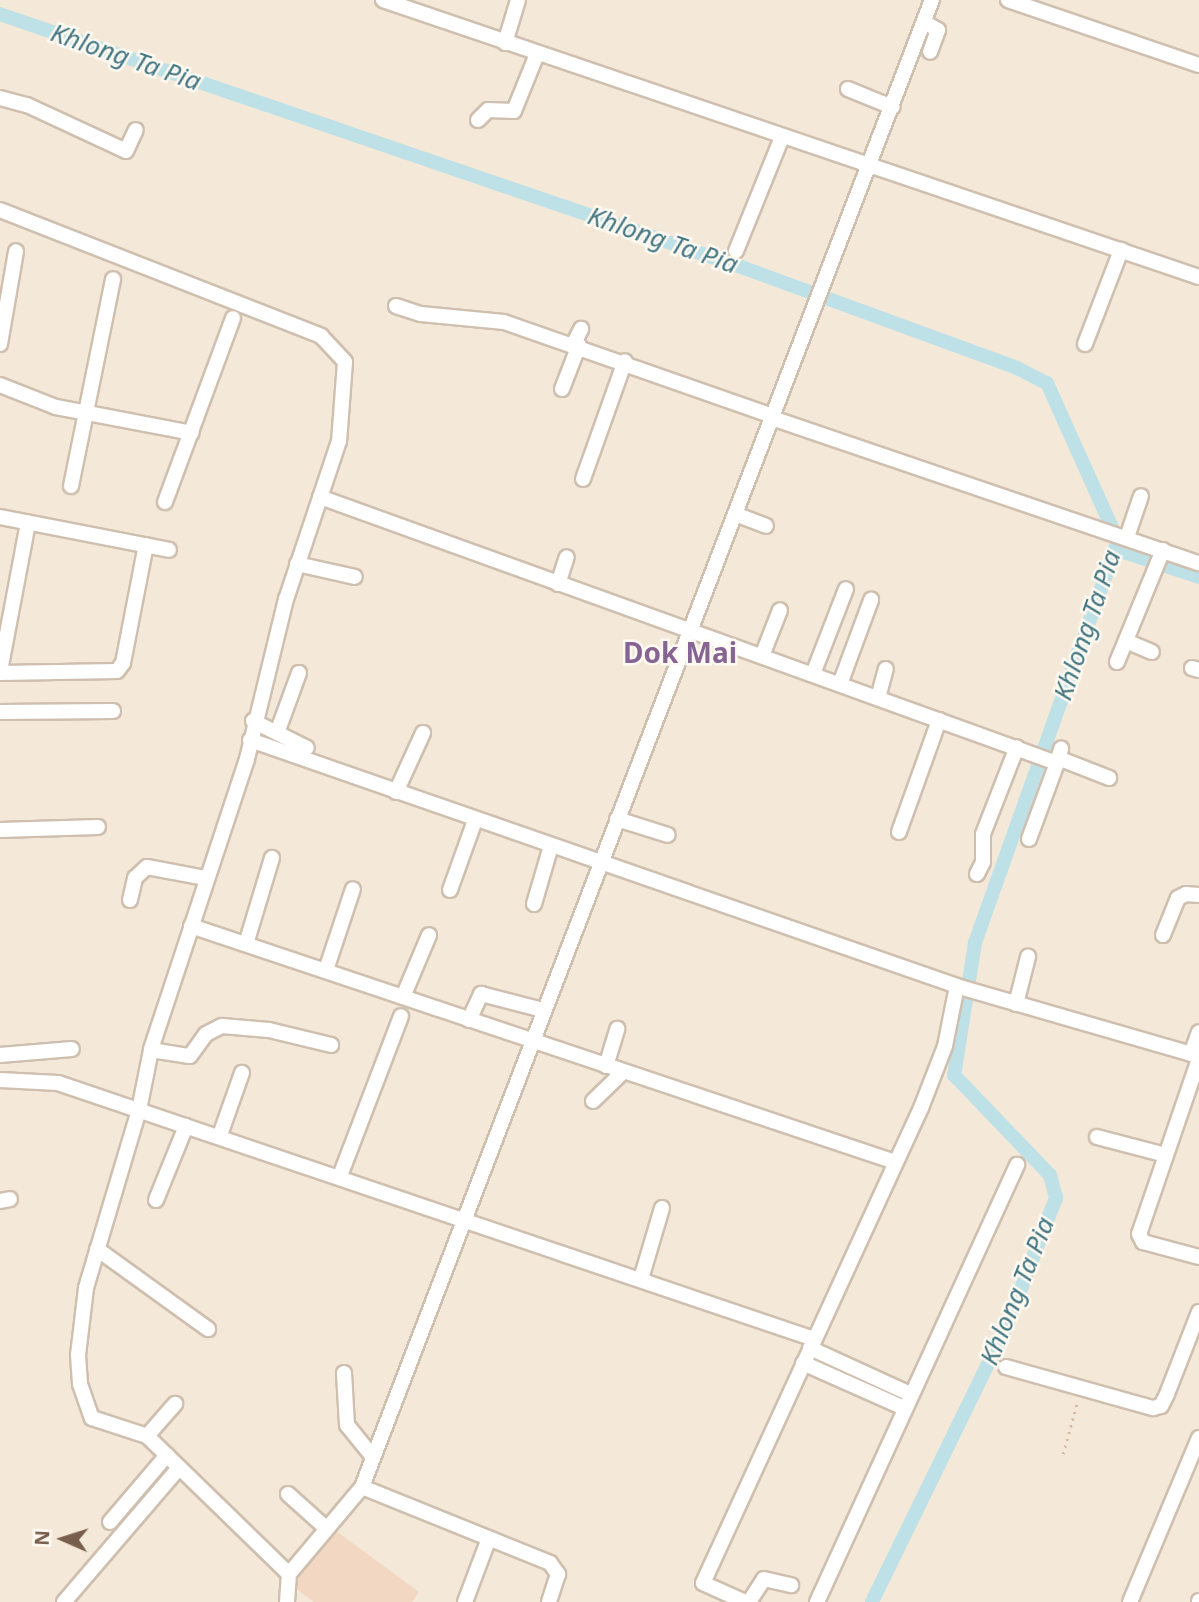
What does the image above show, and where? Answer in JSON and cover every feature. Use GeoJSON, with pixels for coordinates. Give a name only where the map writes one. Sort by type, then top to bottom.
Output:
{"type":"FeatureCollection","features":[{"type":"Feature","properties":{"kind":"street"},"geometry":{"type":"LineString","coordinates":[[383,0],[1199,276]]}},
{"type":"Feature","properties":{"kind":"street"},"geometry":{"type":"LineString","coordinates":[[505,43],[518,0]]}},
{"type":"Feature","properties":{"kind":"street"},"geometry":{"type":"LineString","coordinates":[[287,1602],[289,1574],[362,1487],[932,0]]}},
{"type":"Feature","properties":{"kind":"street"},"geometry":{"type":"LineString","coordinates":[[1008,0],[1199,65]]}},
{"type":"Feature","properties":{"kind":"street"},"geometry":{"type":"LineString","coordinates":[[924,22],[938,30],[930,52]]}},
{"type":"Feature","properties":{"kind":"street"},"geometry":{"type":"LineString","coordinates":[[478,121],[488,110],[514,111],[537,54]]}},
{"type":"Feature","properties":{"kind":"street"},"geometry":{"type":"LineString","coordinates":[[848,89],[892,107]]}},
{"type":"Feature","properties":{"kind":"street"},"geometry":{"type":"LineString","coordinates":[[0,99],[27,105],[126,151],[136,130]]}},
{"type":"Feature","properties":{"kind":"street"},"geometry":{"type":"LineString","coordinates":[[736,251],[782,137]]}},
{"type":"Feature","properties":{"kind":"street"},"geometry":{"type":"LineString","coordinates":[[0,210],[321,336],[337,350],[345,362],[345,405],[340,441],[297,564],[250,740],[151,1050],[139,1110],[86,1287],[78,1355],[85,1404],[92,1418],[147,1436],[289,1574]]}},
{"type":"Feature","properties":{"kind":"street"},"geometry":{"type":"LineString","coordinates":[[1085,344],[1121,250]]}},
{"type":"Feature","properties":{"kind":"street"},"geometry":{"type":"LineString","coordinates":[[0,344],[16,251]]}},
{"type":"Feature","properties":{"kind":"street"},"geometry":{"type":"LineString","coordinates":[[71,486],[82,412],[113,279]]}},
{"type":"Feature","properties":{"kind":"street"},"geometry":{"type":"LineString","coordinates":[[396,306],[421,314],[481,317],[576,344],[772,417],[1095,525],[1162,554],[1199,563]]}},
{"type":"Feature","properties":{"kind":"street"},"geometry":{"type":"LineString","coordinates":[[165,502],[233,318]]}},
{"type":"Feature","properties":{"kind":"street"},"geometry":{"type":"LineString","coordinates":[[562,389],[581,329]]}},
{"type":"Feature","properties":{"kind":"street"},"geometry":{"type":"LineString","coordinates":[[583,479],[625,361]]}},
{"type":"Feature","properties":{"kind":"street"},"geometry":{"type":"LineString","coordinates":[[0,385],[23,397],[82,412],[192,433]]}},
{"type":"Feature","properties":{"kind":"street"},"geometry":{"type":"LineString","coordinates":[[1120,534],[1141,496]]}},
{"type":"Feature","properties":{"kind":"street"},"geometry":{"type":"LineString","coordinates":[[320,497],[1034,754],[1057,758],[1109,778]]}},
{"type":"Feature","properties":{"kind":"street"},"geometry":{"type":"LineString","coordinates":[[735,514],[765,526]]}},
{"type":"Feature","properties":{"kind":"street"},"geometry":{"type":"LineString","coordinates":[[0,517],[169,550]]}},
{"type":"Feature","properties":{"kind":"street"},"geometry":{"type":"LineString","coordinates":[[28,523],[0,672],[117,671],[123,663],[146,545]]}},
{"type":"Feature","properties":{"kind":"street"},"geometry":{"type":"LineString","coordinates":[[1117,662],[1162,554]]}},
{"type":"Feature","properties":{"kind":"street"},"geometry":{"type":"LineString","coordinates":[[558,584],[567,557]]}},
{"type":"Feature","properties":{"kind":"street"},"geometry":{"type":"LineString","coordinates":[[297,564],[355,577]]}},
{"type":"Feature","properties":{"kind":"street"},"geometry":{"type":"LineString","coordinates":[[813,674],[846,589]]}},
{"type":"Feature","properties":{"kind":"street"},"geometry":{"type":"LineString","coordinates":[[840,684],[871,600]]}},
{"type":"Feature","properties":{"kind":"street"},"geometry":{"type":"LineString","coordinates":[[762,656],[780,610]]}},
{"type":"Feature","properties":{"kind":"street"},"geometry":{"type":"LineString","coordinates":[[1126,641],[1152,652]]}},
{"type":"Feature","properties":{"kind":"street"},"geometry":{"type":"LineString","coordinates":[[878,698],[886,669]]}},
{"type":"Feature","properties":{"kind":"street"},"geometry":{"type":"LineString","coordinates":[[277,733],[299,673]]}},
{"type":"Feature","properties":{"kind":"street"},"geometry":{"type":"LineString","coordinates":[[0,712],[113,711]]}},
{"type":"Feature","properties":{"kind":"street"},"geometry":{"type":"LineString","coordinates":[[899,831],[939,720]]}},
{"type":"Feature","properties":{"kind":"street"},"geometry":{"type":"LineString","coordinates":[[253,721],[307,748]]}},
{"type":"Feature","properties":{"kind":"street"},"geometry":{"type":"LineString","coordinates":[[396,792],[423,733]]}},
{"type":"Feature","properties":{"kind":"street"},"geometry":{"type":"LineString","coordinates":[[250,740],[600,864],[960,987],[1196,1056]]}},
{"type":"Feature","properties":{"kind":"street"},"geometry":{"type":"LineString","coordinates":[[977,874],[983,862],[983,834],[1017,747]]}},
{"type":"Feature","properties":{"kind":"street"},"geometry":{"type":"LineString","coordinates":[[1030,839],[1057,758]]}},
{"type":"Feature","properties":{"kind":"street"},"geometry":{"type":"LineString","coordinates":[[617,819],[668,835]]}},
{"type":"Feature","properties":{"kind":"street"},"geometry":{"type":"LineString","coordinates":[[450,890],[475,820]]}},
{"type":"Feature","properties":{"kind":"street"},"geometry":{"type":"LineString","coordinates":[[0,830],[98,827]]}},
{"type":"Feature","properties":{"kind":"street"},"geometry":{"type":"LineString","coordinates":[[534,904],[551,846]]}},
{"type":"Feature","properties":{"kind":"street"},"geometry":{"type":"LineString","coordinates":[[246,944],[272,858]]}},
{"type":"Feature","properties":{"kind":"street"},"geometry":{"type":"LineString","coordinates":[[130,900],[135,878],[147,866],[206,878]]}},
{"type":"Feature","properties":{"kind":"street"},"geometry":{"type":"LineString","coordinates":[[327,970],[353,889]]}},
{"type":"Feature","properties":{"kind":"street"},"geometry":{"type":"LineString","coordinates":[[1163,935],[1178,898],[1186,894],[1199,895]]}},
{"type":"Feature","properties":{"kind":"street"},"geometry":{"type":"LineString","coordinates":[[191,926],[895,1162]]}},
{"type":"Feature","properties":{"kind":"street"},"geometry":{"type":"LineString","coordinates":[[403,997],[429,935]]}},
{"type":"Feature","properties":{"kind":"street"},"geometry":{"type":"LineString","coordinates":[[1013,1004],[1028,957]]}},
{"type":"Feature","properties":{"kind":"street"},"geometry":{"type":"LineString","coordinates":[[791,1585],[764,1578],[747,1602],[703,1583],[938,1065],[960,987]]}},
{"type":"Feature","properties":{"kind":"street"},"geometry":{"type":"LineString","coordinates":[[469,1020],[481,994],[543,1010]]}},
{"type":"Feature","properties":{"kind":"street"},"geometry":{"type":"LineString","coordinates":[[340,1176],[401,1016]]}},
{"type":"Feature","properties":{"kind":"street"},"geometry":{"type":"LineString","coordinates":[[151,1050],[190,1056],[206,1034],[222,1026],[269,1030],[331,1045]]}},
{"type":"Feature","properties":{"kind":"street"},"geometry":{"type":"LineString","coordinates":[[606,1066],[617,1029]]}},
{"type":"Feature","properties":{"kind":"street"},"geometry":{"type":"LineString","coordinates":[[1199,1032],[1196,1056],[1139,1240],[1199,1257]]}},
{"type":"Feature","properties":{"kind":"street"},"geometry":{"type":"LineString","coordinates":[[0,1055],[72,1049]]}},
{"type":"Feature","properties":{"kind":"street"},"geometry":{"type":"LineString","coordinates":[[593,1101],[623,1072]]}},
{"type":"Feature","properties":{"kind":"street"},"geometry":{"type":"LineString","coordinates":[[220,1135],[242,1073]]}},
{"type":"Feature","properties":{"kind":"street"},"geometry":{"type":"LineString","coordinates":[[0,1080],[58,1083],[220,1135],[641,1279],[812,1344],[911,1394]]}},
{"type":"Feature","properties":{"kind":"street"},"geometry":{"type":"LineString","coordinates":[[156,1200],[186,1126]]}},
{"type":"Feature","properties":{"kind":"street"},"geometry":{"type":"LineString","coordinates":[[1097,1137],[1167,1155]]}},
{"type":"Feature","properties":{"kind":"street"},"geometry":{"type":"LineString","coordinates":[[817,1602],[1017,1165]]}},
{"type":"Feature","properties":{"kind":"street"},"geometry":{"type":"LineString","coordinates":[[641,1279],[662,1208]]}},
{"type":"Feature","properties":{"kind":"street"},"geometry":{"type":"LineString","coordinates":[[97,1249],[208,1329]]}},
{"type":"Feature","properties":{"kind":"street"},"geometry":{"type":"LineString","coordinates":[[1006,1367],[1148,1409],[1161,1406],[1199,1312]]}},
{"type":"Feature","properties":{"kind":"street"},"geometry":{"type":"LineString","coordinates":[[803,1363],[904,1408]]}},
{"type":"Feature","properties":{"kind":"street"},"geometry":{"type":"LineString","coordinates":[[344,1373],[347,1426],[373,1457]]}},
{"type":"Feature","properties":{"kind":"street"},"geometry":{"type":"LineString","coordinates":[[147,1436],[175,1404]]}},
{"type":"Feature","properties":{"kind":"street"},"geometry":{"type":"LineString","coordinates":[[1130,1602],[1199,1438]]}},
{"type":"Feature","properties":{"kind":"street"},"geometry":{"type":"LineString","coordinates":[[110,1521],[167,1455]]}},
{"type":"Feature","properties":{"kind":"street"},"geometry":{"type":"LineString","coordinates":[[64,1602],[179,1468]]}},
{"type":"Feature","properties":{"kind":"street"},"geometry":{"type":"LineString","coordinates":[[362,1487],[489,1538],[555,1568],[557,1583],[549,1602]]}},
{"type":"Feature","properties":{"kind":"street"},"geometry":{"type":"LineString","coordinates":[[288,1494],[327,1529]]}},
{"type":"Feature","properties":{"kind":"street"},"geometry":{"type":"LineString","coordinates":[[465,1602],[489,1538]]}},
{"type":"Feature","properties":{"kind":"path"},"geometry":{"type":"LineString","coordinates":[[1063,1454],[1080,1389]]}},
{"type":"Feature","properties":{"kind":"shaded area"},"geometry":{"type":"Polygon","coordinates":[[[0,0],[1199,0],[1199,1602],[0,1602],[0,0]]]}},
{"type":"Feature","properties":{"kind":"building"},"geometry":{"type":"Polygon","coordinates":[[[332,1528],[419,1592],[412,1602],[314,1602],[291,1585],[332,1528]]]}},
{"type":"Feature","properties":{"kind":"waterway","name":"Khlong Ta Pia"},"geometry":{"type":"LineString","coordinates":[[0,14],[744,268],[1017,368],[1047,383],[1118,541],[975,943],[954,1075],[1050,1175],[1056,1198],[1007,1325],[872,1602]]}},
{"type":"Feature","properties":{"kind":"waterway"},"geometry":{"type":"LineString","coordinates":[[1115,549],[1199,577]]}},
{"type":"Feature","properties":{"kind":"district","name":"Dok Mai"},"geometry":{"type":"Point","coordinates":[680,652]}}]}
